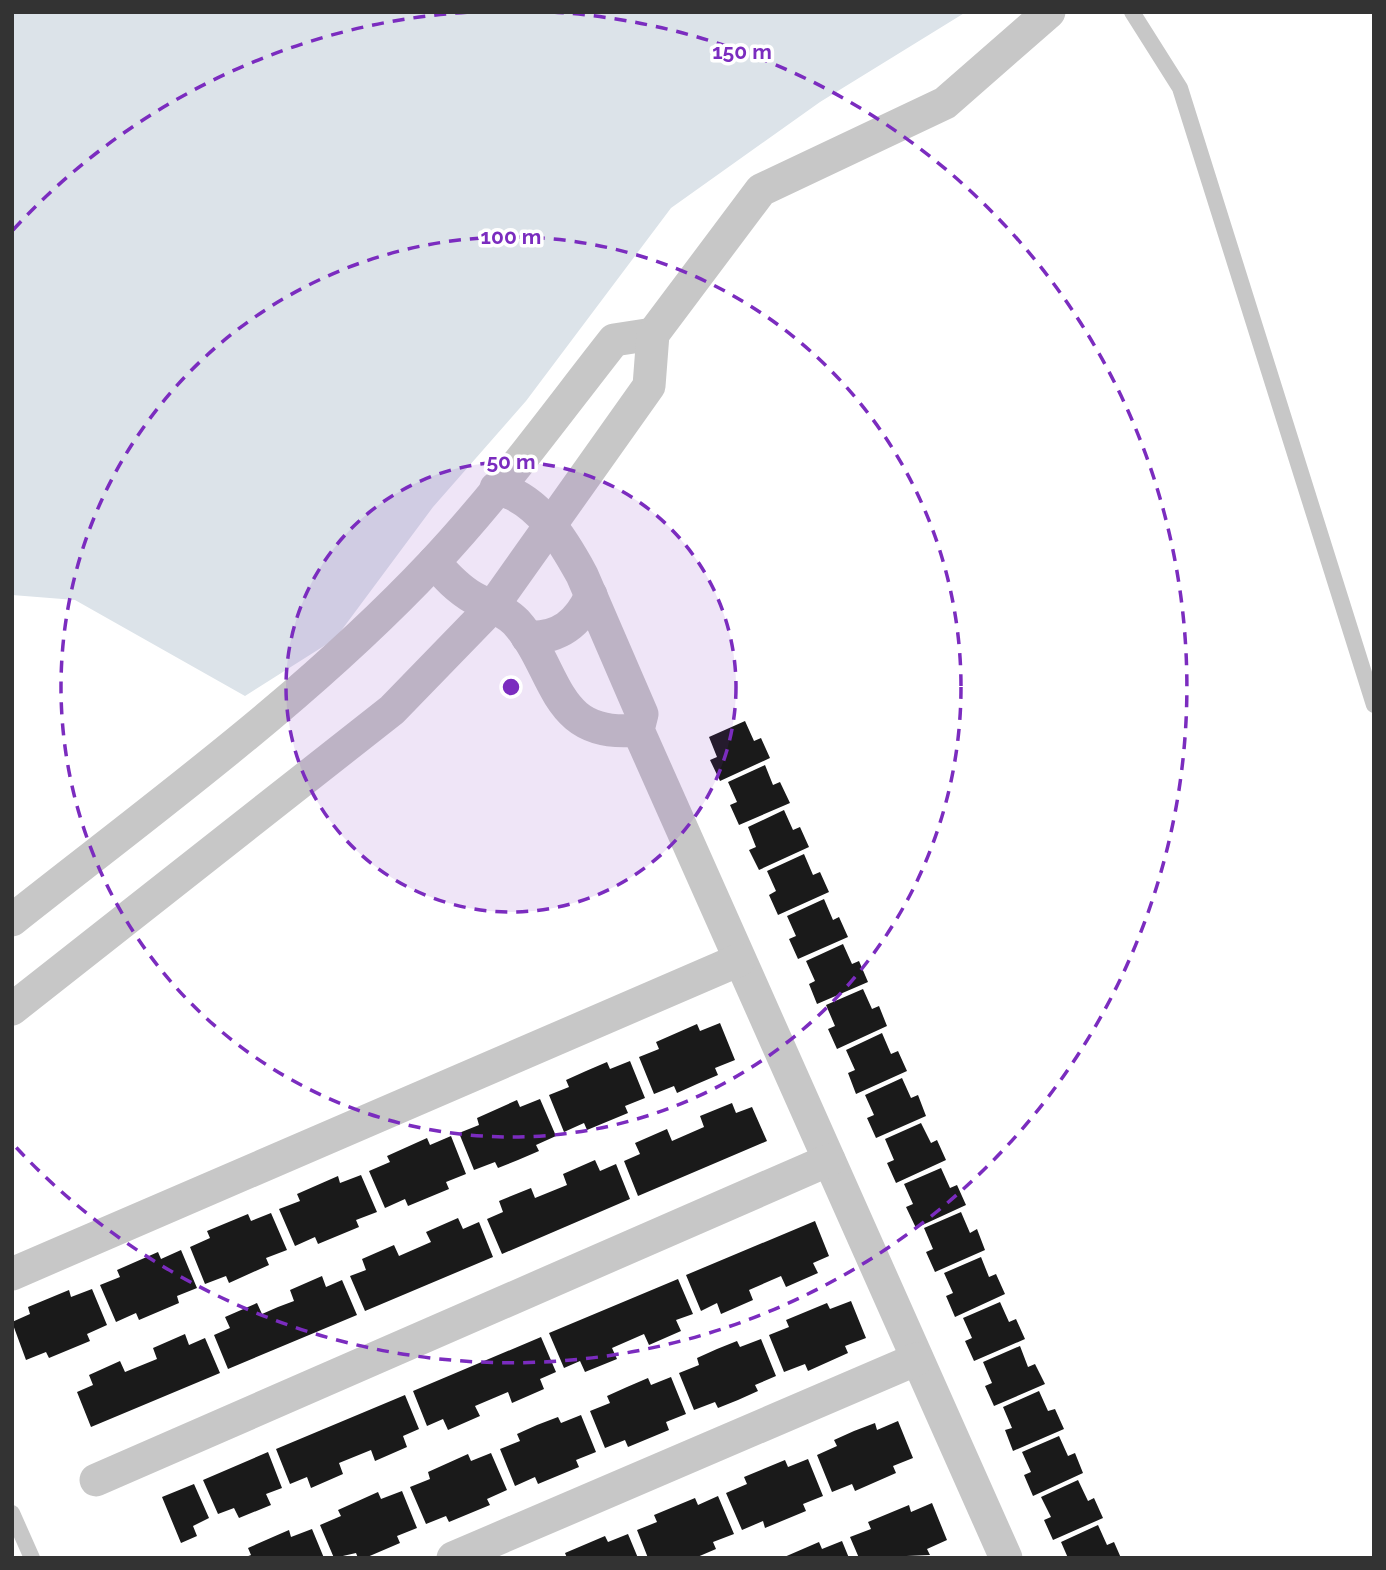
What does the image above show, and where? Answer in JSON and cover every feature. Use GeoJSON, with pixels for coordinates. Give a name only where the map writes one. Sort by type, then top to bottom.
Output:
{"type":"FeatureCollection","features":[{"type":"Feature","properties":{"kind":"street"},"geometry":{"type":"LineString","coordinates":[[12,1009],[392,710],[493,606],[649,386],[653,334],[761,190],[945,103],[1049,12]]}},
{"type":"Feature","properties":{"kind":"street"},"geometry":{"type":"LineString","coordinates":[[12,920],[293,696],[434,562],[614,340],[653,334]]}},
{"type":"Feature","properties":{"kind":"street"},"geometry":{"type":"LineString","coordinates":[[496,488],[522,498],[533,506],[572,556],[591,595],[642,714],[638,730],[1006,1558]]}},
{"type":"Feature","properties":{"kind":"street"},"geometry":{"type":"LineString","coordinates":[[434,562],[460,589],[514,620],[527,637],[568,710],[590,725],[606,730],[638,730]]}},
{"type":"Feature","properties":{"kind":"street"},"geometry":{"type":"LineString","coordinates":[[527,637],[540,638],[565,629],[576,620],[591,595]]}},
{"type":"Feature","properties":{"kind":"street"},"geometry":{"type":"LineString","coordinates":[[12,1274],[739,960]]}},
{"type":"Feature","properties":{"kind":"street"},"geometry":{"type":"LineString","coordinates":[[96,1480],[829,1160]]}},
{"type":"Feature","properties":{"kind":"street"},"geometry":{"type":"LineString","coordinates":[[453,1558],[917,1359]]}},
{"type":"Feature","properties":{"kind":"lane"},"geometry":{"type":"LineString","coordinates":[[1132,12],[1180,88],[1374,705]]}},
{"type":"Feature","properties":{"kind":"lane"},"geometry":{"type":"LineString","coordinates":[[12,1513],[32,1558]]}},
{"type":"Feature","properties":{"kind":"shaded area"},"geometry":{"type":"Polygon","coordinates":[[[12,12],[966,12],[820,102],[671,208],[526,401],[433,507],[335,639],[245,696],[75,600],[12,595],[12,12]]]}},
{"type":"Feature","properties":{"kind":"building"},"geometry":{"type":"Polygon","coordinates":[[[745,721],[754,741],[761,738],[770,758],[720,781],[710,760],[717,757],[709,737],[745,721]]]}},
{"type":"Feature","properties":{"kind":"building"},"geometry":{"type":"Polygon","coordinates":[[[765,765],[773,785],[780,782],[790,803],[739,825],[730,805],[737,802],[728,782],[765,765]]]}},
{"type":"Feature","properties":{"kind":"building"},"geometry":{"type":"Polygon","coordinates":[[[784,810],[793,830],[800,827],[809,847],[759,870],[749,850],[756,847],[748,827],[784,810]]]}},
{"type":"Feature","properties":{"kind":"building"},"geometry":{"type":"Polygon","coordinates":[[[804,854],[813,875],[820,872],[829,892],[778,915],[769,895],[776,891],[767,871],[804,854]]]}},
{"type":"Feature","properties":{"kind":"building"},"geometry":{"type":"Polygon","coordinates":[[[824,899],[833,920],[839,917],[848,937],[798,959],[789,939],[796,936],[787,916],[824,899]]]}},
{"type":"Feature","properties":{"kind":"building"},"geometry":{"type":"Polygon","coordinates":[[[843,944],[852,964],[859,961],[868,982],[817,1004],[809,984],[815,981],[806,961],[843,944]]]}},
{"type":"Feature","properties":{"kind":"building"},"geometry":{"type":"Polygon","coordinates":[[[863,989],[872,1009],[879,1006],[887,1026],[837,1049],[828,1029],[835,1026],[826,1005],[863,989]]]}},
{"type":"Feature","properties":{"kind":"building"},"geometry":{"type":"Polygon","coordinates":[[[720,1023],[735,1060],[715,1068],[718,1075],[677,1093],[674,1086],[654,1094],[639,1057],[659,1049],[656,1042],[697,1024],[700,1031],[720,1023]]]}},
{"type":"Feature","properties":{"kind":"building"},"geometry":{"type":"Polygon","coordinates":[[[882,1033],[891,1054],[898,1051],[907,1071],[856,1094],[848,1073],[855,1070],[846,1050],[882,1033]]]}},
{"type":"Feature","properties":{"kind":"building"},"geometry":{"type":"Polygon","coordinates":[[[630,1061],[645,1098],[625,1106],[628,1113],[587,1130],[584,1123],[564,1132],[549,1095],[569,1087],[566,1080],[607,1062],[610,1069],[630,1061]]]}},
{"type":"Feature","properties":{"kind":"building"},"geometry":{"type":"Polygon","coordinates":[[[902,1078],[911,1098],[918,1095],[926,1116],[876,1138],[867,1118],[874,1115],[865,1095],[902,1078]]]}},
{"type":"Feature","properties":{"kind":"building"},"geometry":{"type":"Polygon","coordinates":[[[540,1099],[556,1136],[536,1145],[539,1151],[518,1160],[498,1168],[495,1162],[474,1170],[459,1133],[479,1125],[477,1118],[517,1100],[520,1107],[540,1099]]]}},
{"type":"Feature","properties":{"kind":"building"},"geometry":{"type":"Polygon","coordinates":[[[732,1103],[736,1113],[752,1107],[767,1141],[638,1196],[624,1161],[640,1154],[635,1143],[667,1129],[672,1141],[704,1127],[700,1116],[732,1103]]]}},
{"type":"Feature","properties":{"kind":"building"},"geometry":{"type":"Polygon","coordinates":[[[921,1123],[931,1143],[937,1140],[946,1160],[896,1183],[887,1163],[894,1160],[885,1139],[921,1123]]]}},
{"type":"Feature","properties":{"kind":"building"},"geometry":{"type":"Polygon","coordinates":[[[451,1136],[466,1174],[446,1182],[449,1189],[408,1206],[405,1199],[385,1208],[369,1171],[390,1162],[387,1156],[427,1138],[430,1145],[451,1136]]]}},
{"type":"Feature","properties":{"kind":"building"},"geometry":{"type":"Polygon","coordinates":[[[595,1160],[600,1171],[616,1164],[630,1199],[502,1254],[487,1219],[503,1212],[499,1201],[531,1188],[535,1198],[567,1185],[563,1174],[595,1160]]]}},
{"type":"Feature","properties":{"kind":"building"},"geometry":{"type":"Polygon","coordinates":[[[941,1168],[950,1188],[957,1185],[966,1205],[916,1228],[906,1207],[913,1204],[904,1184],[941,1168]]]}},
{"type":"Feature","properties":{"kind":"building"},"geometry":{"type":"Polygon","coordinates":[[[361,1175],[377,1212],[356,1220],[359,1227],[318,1244],[315,1237],[295,1246],[279,1209],[300,1201],[297,1194],[338,1176],[340,1183],[361,1175]]]}},
{"type":"Feature","properties":{"kind":"building"},"geometry":{"type":"Polygon","coordinates":[[[961,1212],[970,1233],[977,1229],[985,1250],[935,1272],[926,1252],[933,1249],[924,1228],[961,1212]]]}},
{"type":"Feature","properties":{"kind":"building"},"geometry":{"type":"Polygon","coordinates":[[[271,1213],[287,1250],[266,1258],[269,1265],[229,1283],[226,1276],[205,1284],[190,1247],[210,1238],[207,1231],[248,1214],[251,1221],[271,1213]]]}},
{"type":"Feature","properties":{"kind":"building"},"geometry":{"type":"Polygon","coordinates":[[[458,1218],[463,1229],[479,1222],[493,1257],[365,1311],[350,1276],[366,1270],[362,1259],[394,1245],[399,1256],[431,1242],[426,1232],[458,1218]]]}},
{"type":"Feature","properties":{"kind":"building"},"geometry":{"type":"Polygon","coordinates":[[[815,1221],[829,1256],[813,1263],[818,1273],[786,1287],[781,1276],[749,1290],[753,1300],[721,1314],[717,1303],[701,1311],[686,1275],[815,1221]]]}},
{"type":"Feature","properties":{"kind":"building"},"geometry":{"type":"Polygon","coordinates":[[[181,1250],[197,1288],[177,1296],[179,1303],[139,1320],[136,1313],[116,1322],[100,1285],[120,1277],[117,1270],[158,1252],[161,1259],[181,1250]]]}},
{"type":"Feature","properties":{"kind":"building"},"geometry":{"type":"Polygon","coordinates":[[[981,1257],[989,1277],[996,1274],[1005,1294],[955,1317],[946,1296],[953,1293],[944,1273],[981,1257]]]}},
{"type":"Feature","properties":{"kind":"building"},"geometry":{"type":"Polygon","coordinates":[[[322,1276],[326,1287],[342,1280],[357,1315],[228,1369],[214,1335],[230,1328],[225,1317],[257,1303],[262,1314],[294,1301],[290,1290],[322,1276]]]}},
{"type":"Feature","properties":{"kind":"building"},"geometry":{"type":"Polygon","coordinates":[[[678,1279],[693,1314],[676,1320],[681,1331],[649,1345],[644,1334],[612,1348],[617,1359],[585,1372],[580,1361],[564,1368],[549,1333],[678,1279]]]}},
{"type":"Feature","properties":{"kind":"building"},"geometry":{"type":"Polygon","coordinates":[[[92,1289],[107,1325],[87,1334],[90,1341],[49,1358],[46,1352],[26,1360],[12,1322],[30,1314],[28,1307],[69,1290],[71,1297],[92,1289]]]}},
{"type":"Feature","properties":{"kind":"building"},"geometry":{"type":"Polygon","coordinates":[[[851,1301],[866,1338],[845,1346],[848,1353],[808,1371],[805,1364],[784,1372],[769,1335],[789,1327],[786,1320],[827,1303],[830,1309],[851,1301]]]}},
{"type":"Feature","properties":{"kind":"building"},"geometry":{"type":"Polygon","coordinates":[[[1000,1302],[1009,1322],[1016,1319],[1025,1339],[974,1361],[965,1341],[972,1338],[963,1318],[1000,1302]]]}},
{"type":"Feature","properties":{"kind":"building"},"geometry":{"type":"Polygon","coordinates":[[[185,1334],[189,1345],[205,1338],[220,1373],[91,1427],[77,1392],[93,1385],[89,1375],[120,1361],[125,1372],[157,1359],[153,1348],[185,1334]]]}},
{"type":"Feature","properties":{"kind":"building"},"geometry":{"type":"Polygon","coordinates":[[[541,1337],[556,1372],[540,1379],[544,1389],[512,1403],[508,1392],[475,1406],[480,1416],[448,1430],[443,1419],[427,1426],[413,1391],[541,1337]]]}},
{"type":"Feature","properties":{"kind":"building"},"geometry":{"type":"Polygon","coordinates":[[[761,1339],[776,1376],[755,1385],[758,1391],[738,1400],[718,1408],[715,1402],[694,1410],[679,1373],[699,1365],[697,1358],[717,1349],[737,1341],[740,1347],[761,1339]]]}},
{"type":"Feature","properties":{"kind":"building"},"geometry":{"type":"Polygon","coordinates":[[[1020,1346],[1028,1367],[1035,1364],[1045,1384],[994,1406],[985,1386],[992,1383],[983,1362],[1020,1346]]]}},
{"type":"Feature","properties":{"kind":"building"},"geometry":{"type":"Polygon","coordinates":[[[671,1377],[686,1414],[666,1422],[669,1430],[628,1447],[625,1440],[605,1448],[590,1411],[610,1403],[607,1396],[648,1378],[651,1385],[671,1377]]]}},
{"type":"Feature","properties":{"kind":"building"},"geometry":{"type":"Polygon","coordinates":[[[1039,1391],[1048,1411],[1055,1409],[1064,1429],[1013,1451],[1005,1430],[1012,1428],[1003,1407],[1039,1391]]]}},
{"type":"Feature","properties":{"kind":"building"},"geometry":{"type":"Polygon","coordinates":[[[405,1395],[419,1429],[403,1436],[407,1447],[375,1461],[371,1450],[339,1463],[343,1474],[311,1488],[307,1477],[290,1484],[276,1449],[405,1395]]]}},
{"type":"Feature","properties":{"kind":"building"},"geometry":{"type":"Polygon","coordinates":[[[581,1415],[596,1452],[576,1460],[579,1467],[538,1484],[535,1477],[515,1486],[500,1449],[520,1441],[517,1434],[537,1425],[558,1417],[561,1423],[581,1415]]]}},
{"type":"Feature","properties":{"kind":"building"},"geometry":{"type":"Polygon","coordinates":[[[898,1421],[913,1458],[893,1466],[896,1473],[855,1491],[852,1484],[832,1492],[817,1455],[837,1446],[834,1440],[854,1431],[875,1423],[877,1430],[898,1421]]]}},
{"type":"Feature","properties":{"kind":"building"},"geometry":{"type":"Polygon","coordinates":[[[1059,1436],[1068,1456],[1075,1453],[1083,1473],[1033,1496],[1024,1475],[1031,1472],[1022,1452],[1059,1436]]]}},
{"type":"Feature","properties":{"kind":"building"},"geometry":{"type":"Polygon","coordinates":[[[268,1452],[282,1488],[266,1494],[271,1505],[239,1518],[234,1508],[218,1514],[203,1480],[268,1452]]]}},
{"type":"Feature","properties":{"kind":"building"},"geometry":{"type":"Polygon","coordinates":[[[491,1453],[507,1490],[487,1499],[490,1505],[449,1522],[446,1516],[426,1524],[410,1487],[430,1479],[428,1472],[468,1454],[471,1461],[491,1453]]]}},
{"type":"Feature","properties":{"kind":"building"},"geometry":{"type":"Polygon","coordinates":[[[808,1459],[823,1496],[803,1504],[806,1511],[765,1528],[763,1521],[742,1530],[726,1493],[747,1484],[744,1477],[785,1460],[788,1467],[808,1459]]]}},
{"type":"Feature","properties":{"kind":"building"},"geometry":{"type":"Polygon","coordinates":[[[1078,1480],[1088,1501],[1094,1498],[1103,1518],[1053,1540],[1044,1520],[1051,1517],[1041,1497],[1078,1480]]]}},
{"type":"Feature","properties":{"kind":"building"},"geometry":{"type":"Polygon","coordinates":[[[194,1484],[209,1518],[193,1526],[197,1536],[181,1543],[162,1497],[194,1484]]]}},
{"type":"Feature","properties":{"kind":"building"},"geometry":{"type":"Polygon","coordinates":[[[402,1491],[417,1528],[397,1536],[400,1543],[365,1558],[358,1558],[356,1553],[334,1558],[320,1525],[341,1516],[338,1510],[378,1492],[381,1499],[402,1491]]]}},
{"type":"Feature","properties":{"kind":"building"},"geometry":{"type":"Polygon","coordinates":[[[718,1496],[734,1534],[713,1542],[716,1549],[695,1558],[648,1558],[637,1530],[657,1522],[654,1515],[695,1498],[698,1505],[718,1496]]]}},
{"type":"Feature","properties":{"kind":"building"},"geometry":{"type":"Polygon","coordinates":[[[932,1503],[947,1540],[927,1549],[930,1555],[859,1558],[850,1537],[871,1529],[868,1522],[909,1505],[911,1512],[932,1503]]]}},
{"type":"Feature","properties":{"kind":"building"},"geometry":{"type":"Polygon","coordinates":[[[1098,1525],[1107,1545],[1114,1542],[1121,1558],[1068,1558],[1061,1542],[1098,1525]]]}},
{"type":"Feature","properties":{"kind":"building"},"geometry":{"type":"Polygon","coordinates":[[[312,1529],[324,1558],[243,1558],[251,1555],[248,1548],[289,1530],[291,1537],[312,1529]]]}},
{"type":"Feature","properties":{"kind":"building"},"geometry":{"type":"Polygon","coordinates":[[[628,1534],[638,1558],[567,1558],[565,1553],[605,1536],[608,1542],[628,1534]]]}},
{"type":"Feature","properties":{"kind":"building"},"geometry":{"type":"Polygon","coordinates":[[[842,1541],[849,1558],[782,1558],[819,1542],[822,1549],[842,1541]]]}}]}
